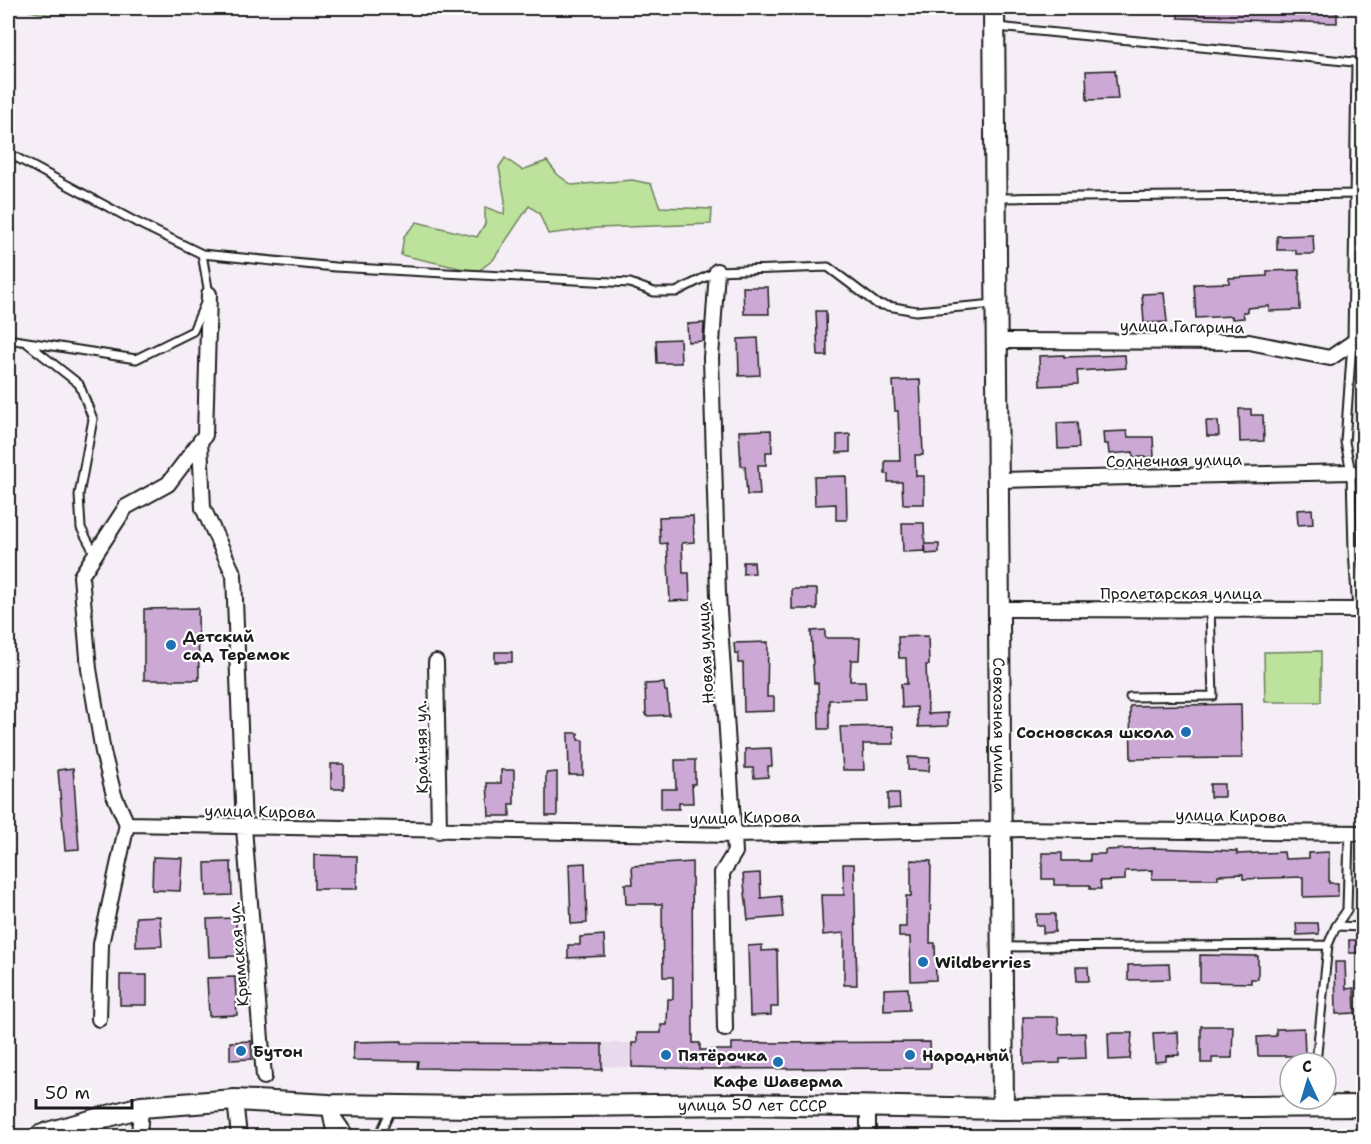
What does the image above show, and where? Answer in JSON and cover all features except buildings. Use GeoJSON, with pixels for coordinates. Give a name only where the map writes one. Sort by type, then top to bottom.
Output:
{"type":"FeatureCollection","features":[{"type":"Feature","properties":{"kind":"main road","name":"Совхозная улица"},"geometry":{"type":"LineString","coordinates":[[994,17],[1003,1109]]}},
{"type":"Feature","properties":{"kind":"main road","name":"улица 50 лет СССР"},"geometry":{"type":"LineString","coordinates":[[40,1137],[51,1131],[141,1107],[235,1100],[393,1106],[604,1107],[741,1104],[1003,1109],[1278,1102]]}},
{"type":"Feature","properties":{"kind":"main road","name":"улица 50 лет СССР"},"geometry":{"type":"LineString","coordinates":[[1338,1102],[1364,1106]]}},
{"type":"Feature","properties":{"kind":"street","name":"Новая улица"},"geometry":{"type":"LineString","coordinates":[[717,271],[711,358],[718,595],[735,852],[722,873],[725,1029]]}},
{"type":"Feature","properties":{"kind":"street"},"geometry":{"type":"LineString","coordinates":[[99,1019],[101,944],[127,824],[114,795],[103,752],[89,669],[81,576],[126,507],[168,484],[205,435],[208,294]]}},
{"type":"Feature","properties":{"kind":"street","name":"улица Гагарина"},"geometry":{"type":"LineString","coordinates":[[995,341],[1249,342],[1330,358],[1358,343]]}},
{"type":"Feature","properties":{"kind":"street","name":"Крымская ул."},"geometry":{"type":"LineString","coordinates":[[200,441],[203,507],[234,574],[244,828],[264,1077]]}},
{"type":"Feature","properties":{"kind":"street","name":"Солнечная улица"},"geometry":{"type":"LineString","coordinates":[[998,480],[1351,472]]}},
{"type":"Feature","properties":{"kind":"street","name":"Пролетарская улица"},"geometry":{"type":"LineString","coordinates":[[999,609],[1360,610]]}},
{"type":"Feature","properties":{"kind":"street","name":"Крайняя ул."},"geometry":{"type":"LineString","coordinates":[[436,662],[439,831]]}},
{"type":"Feature","properties":{"kind":"street","name":"улица Кирова"},"geometry":{"type":"LineString","coordinates":[[127,824],[244,828],[733,835],[1001,829],[1364,833]]}},
{"type":"Feature","properties":{"kind":"street"},"geometry":{"type":"LineString","coordinates":[[235,1100],[239,1137]]}},
{"type":"Feature","properties":{"kind":"street"},"geometry":{"type":"LineString","coordinates":[[329,1105],[335,1137]]}},
{"type":"Feature","properties":{"kind":"street"},"geometry":{"type":"LineString","coordinates":[[140,1137],[141,1107]]}},
{"type":"Feature","properties":{"kind":"street"},"geometry":{"type":"LineString","coordinates":[[868,1108],[868,1137]]}},
{"type":"Feature","properties":{"kind":"lane"},"geometry":{"type":"LineString","coordinates":[[994,17],[1360,63],[1354,194],[1358,343],[1345,442],[1351,472],[1353,550],[1360,610]]}},
{"type":"Feature","properties":{"kind":"lane"},"geometry":{"type":"LineString","coordinates":[[8,153],[136,222],[202,254],[335,267],[630,283],[654,292],[676,292],[717,271],[828,267],[877,304],[916,310],[995,304]]}},
{"type":"Feature","properties":{"kind":"lane"},"geometry":{"type":"LineString","coordinates":[[995,198],[1364,194]]}},
{"type":"Feature","properties":{"kind":"lane"},"geometry":{"type":"LineString","coordinates":[[8,339],[136,359],[193,331],[208,294],[202,254]]}},
{"type":"Feature","properties":{"kind":"lane"},"geometry":{"type":"LineString","coordinates":[[26,342],[78,384],[93,419],[79,495],[81,528],[94,554]]}},
{"type":"Feature","properties":{"kind":"lane"},"geometry":{"type":"LineString","coordinates":[[1353,550],[1364,549]]}},
{"type":"Feature","properties":{"kind":"lane"},"geometry":{"type":"LineString","coordinates":[[1130,697],[1213,696],[1210,609]]}},
{"type":"Feature","properties":{"kind":"lane"},"geometry":{"type":"LineString","coordinates":[[1317,1051],[1328,945],[1336,926],[1347,910],[1349,833]]}},
{"type":"Feature","properties":{"kind":"lane"},"geometry":{"type":"LineString","coordinates":[[1336,926],[1364,927]]}},
{"type":"Feature","properties":{"kind":"lane"},"geometry":{"type":"LineString","coordinates":[[1001,947],[1328,945]]}},
{"type":"Feature","properties":{"kind":"lane"},"geometry":{"type":"LineString","coordinates":[[329,1105],[350,1135],[380,1134],[393,1106]]}},
{"type":"Feature","properties":{"kind":"shaded area"},"geometry":{"type":"Polygon","coordinates":[[[416,1041],[632,1043],[632,1067],[415,1063],[416,1041]]]}},
{"type":"Feature","properties":{"kind":"green space"},"geometry":{"type":"Polygon","coordinates":[[[16,8],[81,8],[48,15],[16,8]]]}},
{"type":"Feature","properties":{"kind":"green space"},"geometry":{"type":"Polygon","coordinates":[[[505,158],[522,170],[547,161],[558,175],[572,185],[632,180],[651,184],[660,207],[712,209],[711,224],[597,228],[548,234],[539,213],[529,206],[493,260],[477,272],[401,255],[404,236],[417,222],[477,237],[485,224],[485,207],[504,214],[505,200],[499,167],[505,158]]]}},
{"type":"Feature","properties":{"kind":"green space"},"geometry":{"type":"Polygon","coordinates":[[[1321,651],[1321,702],[1265,702],[1264,652],[1321,651]]]}},
{"type":"Feature","properties":{"kind":"place","name":"Детский сад Теремок"},"geometry":{"type":"Point","coordinates":[171,645]}},
{"type":"Feature","properties":{"kind":"place","name":"Сосновская школа"},"geometry":{"type":"Point","coordinates":[1186,732]}},
{"type":"Feature","properties":{"kind":"place","name":"Wildberries"},"geometry":{"type":"Point","coordinates":[923,962]}},
{"type":"Feature","properties":{"kind":"place","name":"Бутон"},"geometry":{"type":"Point","coordinates":[241,1051]}},
{"type":"Feature","properties":{"kind":"place","name":"Пятёрочка"},"geometry":{"type":"Point","coordinates":[666,1055]}},
{"type":"Feature","properties":{"kind":"place","name":"Народный"},"geometry":{"type":"Point","coordinates":[910,1055]}},
{"type":"Feature","properties":{"kind":"place","name":"Кафе Шаверма"},"geometry":{"type":"Point","coordinates":[778,1062]}}]}
